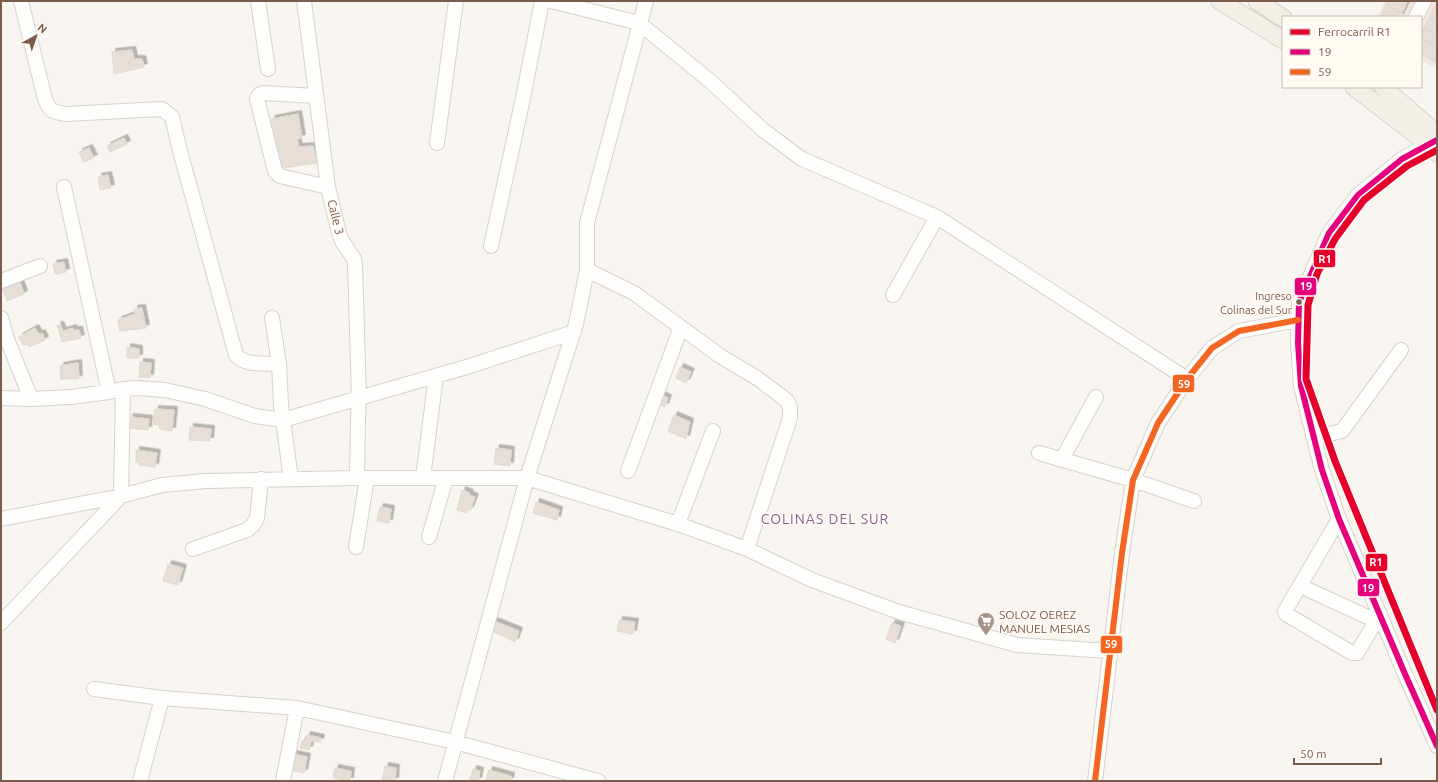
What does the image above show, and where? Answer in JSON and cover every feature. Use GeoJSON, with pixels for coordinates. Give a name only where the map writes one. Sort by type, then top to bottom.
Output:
{"type":"FeatureCollection","features":[{"type":"Feature","properties":{"kind":"main road"},"geometry":{"type":"LineString","coordinates":[[1220,1],[1282,39]]}},
{"type":"Feature","properties":{"kind":"main road"},"geometry":{"type":"LineString","coordinates":[[1257,1],[1282,17]]}},
{"type":"Feature","properties":{"kind":"main road"},"geometry":{"type":"LineString","coordinates":[[1355,88],[1435,143]]}},
{"type":"Feature","properties":{"kind":"main road"},"geometry":{"type":"LineString","coordinates":[[1384,88],[1435,143]]}},
{"type":"Feature","properties":{"kind":"street"},"geometry":{"type":"LineString","coordinates":[[21,1],[45,100],[48,107],[53,112],[66,114],[162,109],[172,117],[236,355],[239,359],[248,362],[279,364]]}},
{"type":"Feature","properties":{"kind":"street"},"geometry":{"type":"LineString","coordinates":[[258,1],[268,69]]}},
{"type":"Feature","properties":{"kind":"street","name":"Calle 3"},"geometry":{"type":"LineString","coordinates":[[304,1],[315,96],[328,187],[339,233],[342,241],[354,259],[355,264],[359,399],[358,419],[362,478],[356,547]]}},
{"type":"Feature","properties":{"kind":"street"},"geometry":{"type":"LineString","coordinates":[[437,142],[456,1]]}},
{"type":"Feature","properties":{"kind":"street"},"geometry":{"type":"LineString","coordinates":[[491,246],[542,1]]}},
{"type":"Feature","properties":{"kind":"street"},"geometry":{"type":"LineString","coordinates":[[551,1],[639,23],[710,81],[763,130],[802,159],[937,217],[1187,379]]}},
{"type":"Feature","properties":{"kind":"street"},"geometry":{"type":"LineString","coordinates":[[445,781],[527,478],[574,332],[588,270],[587,223],[646,1]]}},
{"type":"Feature","properties":{"kind":"street"},"geometry":{"type":"LineString","coordinates":[[1416,16],[1424,1]]}},
{"type":"Feature","properties":{"kind":"street"},"geometry":{"type":"LineString","coordinates":[[315,96],[263,93],[259,95],[257,99],[275,171],[280,176],[328,187]]}},
{"type":"Feature","properties":{"kind":"street"},"geometry":{"type":"LineString","coordinates":[[1435,143],[1402,159],[1358,195],[1329,233],[1299,302],[1298,343],[1301,386],[1322,470],[1339,519],[1437,746]]}},
{"type":"Feature","properties":{"kind":"street"},"geometry":{"type":"LineString","coordinates":[[64,187],[108,392]]}},
{"type":"Feature","properties":{"kind":"street"},"geometry":{"type":"LineString","coordinates":[[893,295],[937,217]]}},
{"type":"Feature","properties":{"kind":"street"},"geometry":{"type":"LineString","coordinates":[[1,281],[40,266]]}},
{"type":"Feature","properties":{"kind":"street"},"geometry":{"type":"LineString","coordinates":[[588,270],[634,293],[720,356],[757,378],[787,400],[790,407],[790,418],[747,549]]}},
{"type":"Feature","properties":{"kind":"street"},"geometry":{"type":"LineString","coordinates":[[1,318],[4,339],[31,399]]}},
{"type":"Feature","properties":{"kind":"street"},"geometry":{"type":"LineString","coordinates":[[272,318],[279,364],[281,405],[291,479]]}},
{"type":"Feature","properties":{"kind":"street"},"geometry":{"type":"LineString","coordinates":[[1095,781],[1122,552],[1133,480],[1158,423],[1187,379],[1212,348],[1239,331],[1298,320]]}},
{"type":"Feature","properties":{"kind":"street"},"geometry":{"type":"LineString","coordinates":[[628,471],[681,327]]}},
{"type":"Feature","properties":{"kind":"street"},"geometry":{"type":"LineString","coordinates":[[1,398],[31,399],[138,388],[165,390],[205,399],[254,416],[283,420],[436,376],[574,332]]}},
{"type":"Feature","properties":{"kind":"street"},"geometry":{"type":"LineString","coordinates":[[1314,436],[1326,435],[1342,430],[1401,350]]}},
{"type":"Feature","properties":{"kind":"street"},"geometry":{"type":"LineString","coordinates":[[423,478],[436,376]]}},
{"type":"Feature","properties":{"kind":"street"},"geometry":{"type":"LineString","coordinates":[[1,623],[121,496],[123,389]]}},
{"type":"Feature","properties":{"kind":"street"},"geometry":{"type":"LineString","coordinates":[[1062,460],[1096,397]]}},
{"type":"Feature","properties":{"kind":"street"},"geometry":{"type":"LineString","coordinates":[[678,524],[713,431]]}},
{"type":"Feature","properties":{"kind":"street"},"geometry":{"type":"LineString","coordinates":[[1039,453],[1133,480],[1194,501]]}},
{"type":"Feature","properties":{"kind":"street"},"geometry":{"type":"LineString","coordinates":[[429,537],[446,478]]}},
{"type":"Feature","properties":{"kind":"street"},"geometry":{"type":"LineString","coordinates":[[1,519],[121,496],[162,485],[205,480],[527,478],[678,524],[747,549],[812,580],[899,612],[1017,645],[1110,651]]}},
{"type":"Feature","properties":{"kind":"street"},"geometry":{"type":"LineString","coordinates":[[194,549],[247,530],[253,525],[257,518],[261,480]]}},
{"type":"Feature","properties":{"kind":"street"},"geometry":{"type":"LineString","coordinates":[[1308,590],[1372,619],[1373,626],[1357,653],[1352,653],[1286,614],[1285,611],[1339,519]]}},
{"type":"Feature","properties":{"kind":"street"},"geometry":{"type":"LineString","coordinates":[[94,689],[162,698],[297,708],[455,742],[598,781]]}},
{"type":"Feature","properties":{"kind":"street"},"geometry":{"type":"LineString","coordinates":[[140,781],[162,698]]}},
{"type":"Feature","properties":{"kind":"street"},"geometry":{"type":"LineString","coordinates":[[283,781],[297,708]]}},
{"type":"Feature","properties":{"kind":"shaded area"},"geometry":{"type":"Polygon","coordinates":[[[1385,1],[1437,1],[1437,61],[1434,67],[1422,61],[1422,16],[1378,16],[1385,1]]]}},
{"type":"Feature","properties":{"kind":"building"},"geometry":{"type":"Polygon","coordinates":[[[1388,1],[1403,1],[1407,3],[1402,13],[1386,5],[1388,1]]]}},
{"type":"Feature","properties":{"kind":"building"},"geometry":{"type":"Polygon","coordinates":[[[1386,5],[1402,13],[1400,16],[1381,15],[1386,5]]]}},
{"type":"Feature","properties":{"kind":"building"},"geometry":{"type":"Polygon","coordinates":[[[1435,7],[1437,8],[1437,21],[1430,17],[1435,7]]]}},
{"type":"Feature","properties":{"kind":"building"},"geometry":{"type":"Polygon","coordinates":[[[1430,17],[1437,21],[1437,34],[1424,28],[1430,17]]]}},
{"type":"Feature","properties":{"kind":"building"},"geometry":{"type":"Polygon","coordinates":[[[1424,28],[1437,34],[1437,47],[1422,39],[1422,32],[1424,28]]]}},
{"type":"Feature","properties":{"kind":"building"},"geometry":{"type":"Polygon","coordinates":[[[1422,39],[1437,48],[1437,63],[1422,55],[1422,39]]]}},
{"type":"Feature","properties":{"kind":"building"},"geometry":{"type":"Polygon","coordinates":[[[132,50],[134,59],[142,59],[144,67],[114,74],[112,52],[132,50]]]}},
{"type":"Feature","properties":{"kind":"building"},"geometry":{"type":"Polygon","coordinates":[[[298,114],[302,138],[297,139],[299,147],[313,146],[317,163],[283,168],[271,119],[298,114]]]}},
{"type":"Feature","properties":{"kind":"building"},"geometry":{"type":"Polygon","coordinates":[[[124,138],[127,144],[110,152],[107,146],[124,138]]]}},
{"type":"Feature","properties":{"kind":"building"},"geometry":{"type":"Polygon","coordinates":[[[89,148],[94,158],[84,162],[79,152],[89,148]]]}},
{"type":"Feature","properties":{"kind":"building"},"geometry":{"type":"Polygon","coordinates":[[[108,175],[111,188],[100,190],[98,177],[108,175]]]}},
{"type":"Feature","properties":{"kind":"building"},"geometry":{"type":"Polygon","coordinates":[[[64,262],[66,272],[55,274],[53,264],[64,262]]]}},
{"type":"Feature","properties":{"kind":"building"},"geometry":{"type":"Polygon","coordinates":[[[19,280],[24,294],[7,301],[2,287],[19,280]]]}},
{"type":"Feature","properties":{"kind":"building"},"geometry":{"type":"Polygon","coordinates":[[[142,308],[146,328],[120,331],[118,320],[135,314],[134,309],[142,308]]]}},
{"type":"Feature","properties":{"kind":"building"},"geometry":{"type":"Polygon","coordinates":[[[57,325],[60,325],[63,331],[73,328],[74,330],[79,330],[81,338],[62,342],[57,325]]]}},
{"type":"Feature","properties":{"kind":"building"},"geometry":{"type":"Polygon","coordinates":[[[35,328],[39,334],[42,333],[45,340],[29,347],[27,344],[23,345],[19,337],[35,328]]]}},
{"type":"Feature","properties":{"kind":"building"},"geometry":{"type":"Polygon","coordinates":[[[127,347],[139,349],[139,358],[127,358],[127,347]]]}},
{"type":"Feature","properties":{"kind":"building"},"geometry":{"type":"Polygon","coordinates":[[[140,362],[151,363],[150,378],[139,377],[140,362]]]}},
{"type":"Feature","properties":{"kind":"building"},"geometry":{"type":"Polygon","coordinates":[[[78,363],[79,379],[61,379],[60,366],[78,363]]]}},
{"type":"Feature","properties":{"kind":"building"},"geometry":{"type":"Polygon","coordinates":[[[680,367],[691,372],[686,383],[676,378],[680,367]]]}},
{"type":"Feature","properties":{"kind":"building"},"geometry":{"type":"Polygon","coordinates":[[[661,395],[668,398],[665,407],[659,404],[661,395]]]}},
{"type":"Feature","properties":{"kind":"building"},"geometry":{"type":"Polygon","coordinates":[[[155,409],[174,410],[172,431],[160,429],[159,425],[153,424],[155,409]]]}},
{"type":"Feature","properties":{"kind":"building"},"geometry":{"type":"Polygon","coordinates":[[[674,415],[690,422],[686,439],[668,431],[674,415]]]}},
{"type":"Feature","properties":{"kind":"building"},"geometry":{"type":"Polygon","coordinates":[[[130,417],[149,419],[148,430],[128,428],[130,417]]]}},
{"type":"Feature","properties":{"kind":"building"},"geometry":{"type":"Polygon","coordinates":[[[190,427],[211,429],[210,441],[189,440],[190,427]]]}},
{"type":"Feature","properties":{"kind":"building"},"geometry":{"type":"Polygon","coordinates":[[[496,448],[511,450],[510,466],[494,464],[496,448]]]}},
{"type":"Feature","properties":{"kind":"building"},"geometry":{"type":"Polygon","coordinates":[[[136,450],[157,453],[155,467],[139,465],[139,463],[136,462],[136,450]]]}},
{"type":"Feature","properties":{"kind":"building"},"geometry":{"type":"Polygon","coordinates":[[[462,490],[475,497],[470,510],[467,510],[467,513],[457,510],[462,490]]]}},
{"type":"Feature","properties":{"kind":"building"},"geometry":{"type":"Polygon","coordinates":[[[536,502],[559,510],[557,520],[533,513],[536,502]]]}},
{"type":"Feature","properties":{"kind":"building"},"geometry":{"type":"Polygon","coordinates":[[[380,507],[391,509],[389,523],[377,521],[380,507]]]}},
{"type":"Feature","properties":{"kind":"building"},"geometry":{"type":"Polygon","coordinates":[[[168,564],[183,568],[178,585],[163,581],[168,564]]]}},
{"type":"Feature","properties":{"kind":"building"},"geometry":{"type":"Polygon","coordinates":[[[619,620],[635,622],[633,634],[617,631],[619,620]]]}},
{"type":"Feature","properties":{"kind":"building"},"geometry":{"type":"Polygon","coordinates":[[[494,621],[519,631],[515,642],[490,630],[494,621]]]}},
{"type":"Feature","properties":{"kind":"building"},"geometry":{"type":"Polygon","coordinates":[[[892,623],[901,626],[895,643],[886,639],[892,623]]]}},
{"type":"Feature","properties":{"kind":"building"},"geometry":{"type":"Polygon","coordinates":[[[307,735],[321,738],[320,742],[311,741],[309,750],[300,748],[302,741],[306,739],[307,735]]]}},
{"type":"Feature","properties":{"kind":"building"},"geometry":{"type":"Polygon","coordinates":[[[294,754],[307,757],[304,773],[291,770],[294,754]]]}},
{"type":"Feature","properties":{"kind":"building"},"geometry":{"type":"Polygon","coordinates":[[[385,766],[396,768],[395,781],[382,781],[385,766]]]}},
{"type":"Feature","properties":{"kind":"building"},"geometry":{"type":"Polygon","coordinates":[[[335,768],[351,771],[350,781],[333,778],[335,768]]]}},
{"type":"Feature","properties":{"kind":"building"},"geometry":{"type":"Polygon","coordinates":[[[473,769],[480,771],[478,781],[470,780],[473,769]]]}},
{"type":"Feature","properties":{"kind":"building"},"geometry":{"type":"Polygon","coordinates":[[[489,770],[511,776],[510,781],[486,781],[489,770]]]}},
{"type":"Feature","properties":{"kind":"rail line","name":"R1"},"geometry":{"type":"LineString","coordinates":[[1437,150],[1407,166],[1364,200],[1335,239],[1317,274],[1308,305],[1306,379],[1335,461],[1437,710]]}},
{"type":"Feature","properties":{"kind":"transit line","name":"19"},"geometry":{"type":"LineString","coordinates":[[1437,140],[1402,159],[1358,195],[1329,233],[1299,302],[1298,343],[1301,386],[1322,470],[1339,519],[1437,746]]}},
{"type":"Feature","properties":{"kind":"transit line","name":"59"},"geometry":{"type":"LineString","coordinates":[[1095,781],[1122,553],[1133,480],[1158,423],[1187,379],[1212,348],[1239,331],[1298,320]]}},
{"type":"Feature","properties":{"kind":"place","name":"Ingreso Colinas del Sur"},"geometry":{"type":"Point","coordinates":[1299,302]}},
{"type":"Feature","properties":{"kind":"place","name":"SOLOZ OEREZ MANUEL MESIAS"},"geometry":{"type":"Point","coordinates":[986,636]}},
{"type":"Feature","properties":{"kind":"district","name":"COLINAS DEL SUR"},"geometry":{"type":"Point","coordinates":[825,519]}}]}
